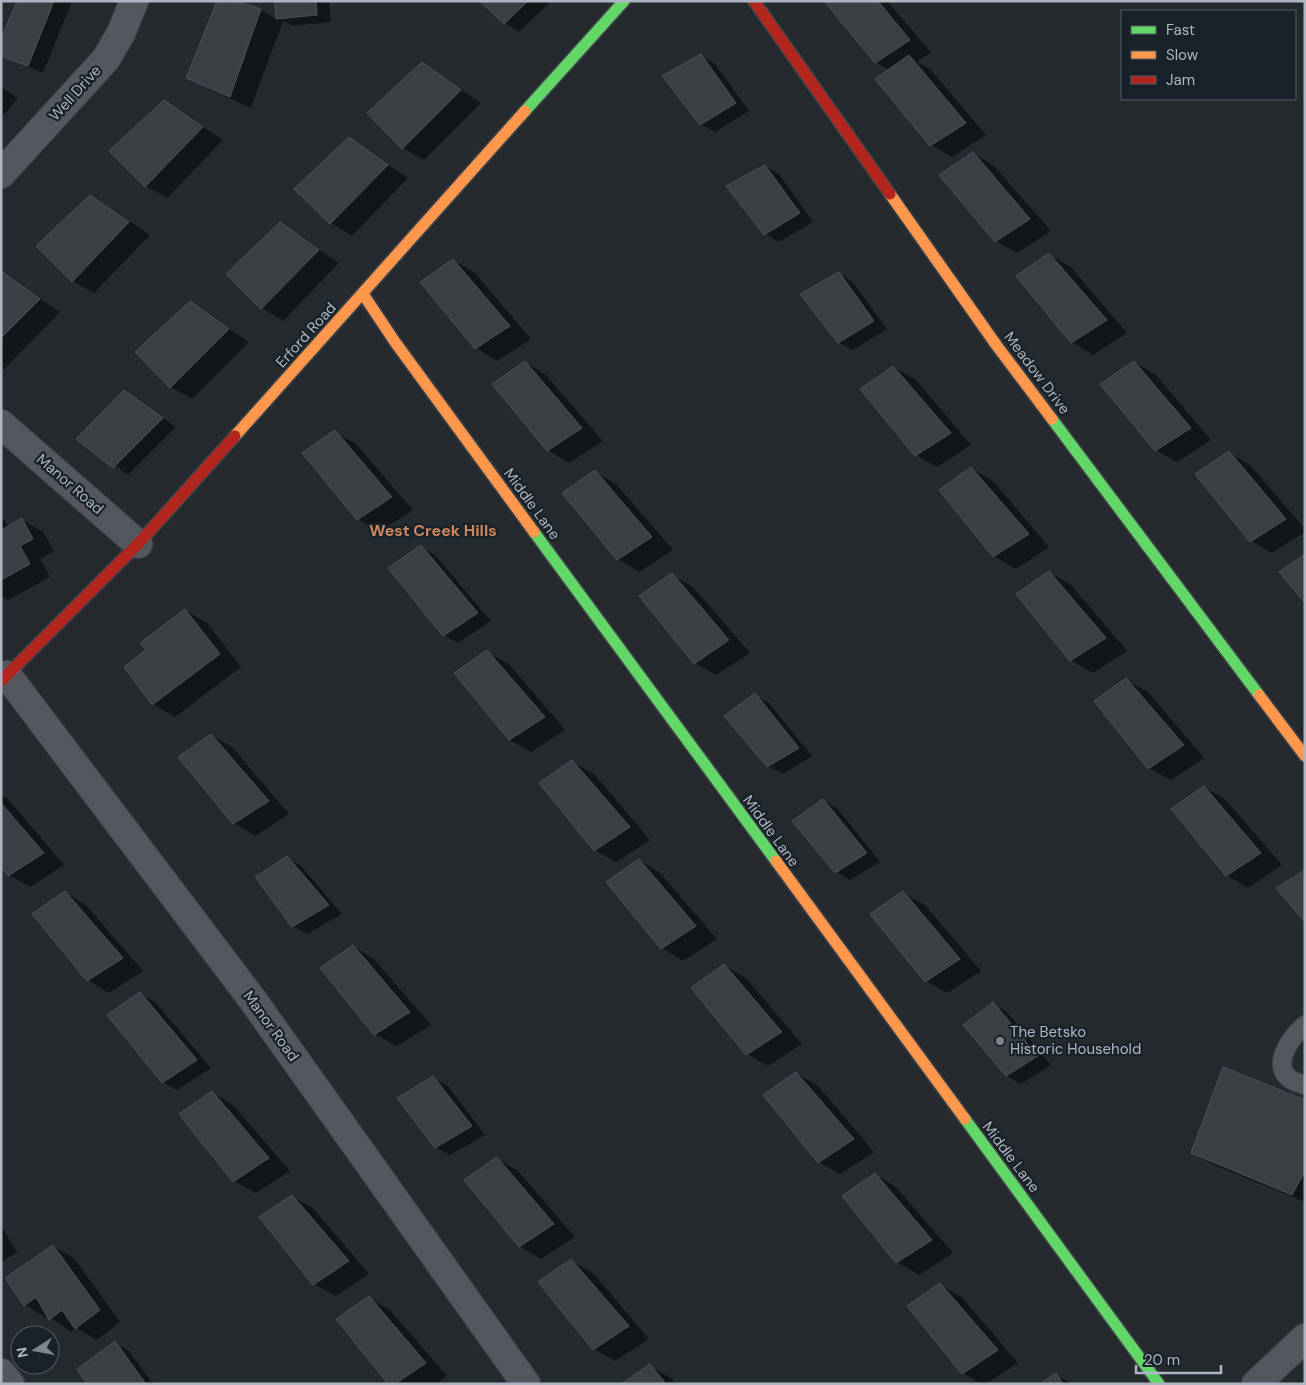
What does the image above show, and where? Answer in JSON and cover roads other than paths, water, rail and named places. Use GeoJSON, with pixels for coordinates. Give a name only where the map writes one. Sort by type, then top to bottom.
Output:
{"type":"FeatureCollection","features":[{"type":"Feature","properties":{"kind":"street","name":"Well Drive"},"geometry":{"type":"LineString","coordinates":[[1,174],[106,59],[121,33],[134,1]]}},
{"type":"Feature","properties":{"kind":"street","name":"Erford Road"},"geometry":{"type":"LineString","coordinates":[[3,676],[138,544],[624,1]]}},
{"type":"Feature","properties":{"kind":"street","name":"Meadow Drive"},"geometry":{"type":"LineString","coordinates":[[754,1],[997,346],[1305,756]]}},
{"type":"Feature","properties":{"kind":"street","name":"Middle Lane"},"geometry":{"type":"LineString","coordinates":[[363,294],[395,342],[1159,1384]]}},
{"type":"Feature","properties":{"kind":"street","name":"Manor Road"},"geometry":{"type":"LineString","coordinates":[[1,424],[138,544]]}},
{"type":"Feature","properties":{"kind":"street","name":"Manor Road"},"geometry":{"type":"LineString","coordinates":[[3,676],[252,999],[526,1384]]}},
{"type":"Feature","properties":{"kind":"street"},"geometry":{"type":"LineString","coordinates":[[1256,1384],[1305,1338]]}},
{"type":"Feature","properties":{"kind":"street"},"geometry":{"type":"LineString","coordinates":[[1,1373],[10,1384]]}},
{"type":"Feature","properties":{"kind":"lane"},"geometry":{"type":"LineString","coordinates":[[1305,1025],[1287,1046],[1282,1061],[1283,1072],[1290,1079],[1305,1085]]}},
{"type":"Feature","properties":{"kind":"place","name":"The Betsko Historic Household"},"geometry":{"type":"Point","coordinates":[1000,1041]}},
{"type":"Feature","properties":{"kind":"district","name":"West Creek Hills"},"geometry":{"type":"Point","coordinates":[433,530]}}]}
